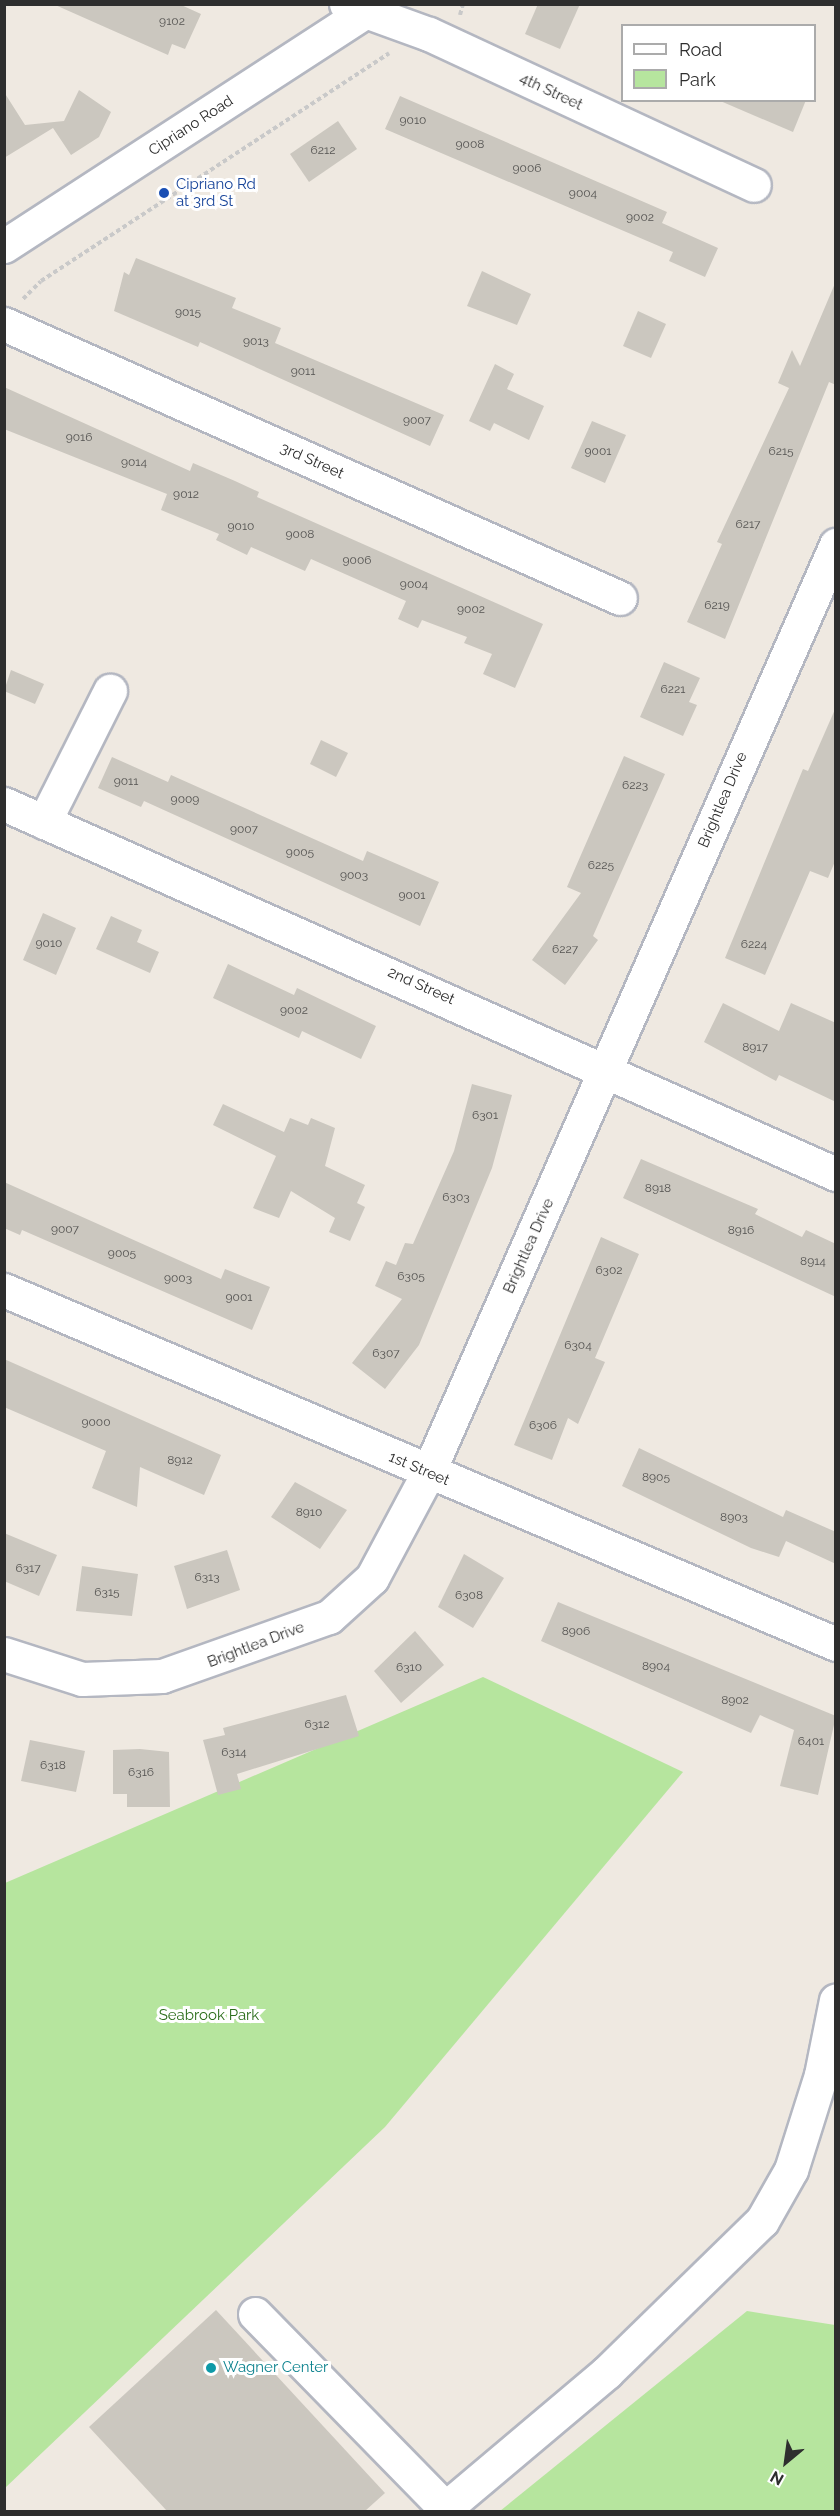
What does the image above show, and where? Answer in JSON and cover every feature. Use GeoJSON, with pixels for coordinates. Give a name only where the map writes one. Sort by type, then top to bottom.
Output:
{"type":"FeatureCollection","features":[{"type":"Feature","properties":{"kind":"street","name":"4th Street"},"geometry":{"type":"LineString","coordinates":[[363,7],[429,34],[754,185]]}},
{"type":"Feature","properties":{"kind":"street","name":"Cipriano Road"},"geometry":{"type":"LineString","coordinates":[[4,246],[363,7]]}},
{"type":"Feature","properties":{"kind":"street","name":"3rd Street"},"geometry":{"type":"LineString","coordinates":[[12,313],[620,598]]}},
{"type":"Feature","properties":{"kind":"street","name":"Brightlea Drive"},"geometry":{"type":"LineString","coordinates":[[4,1654],[71,1677],[129,1680],[193,1668],[329,1617],[372,1578],[428,1473],[608,1068],[836,544]]}},
{"type":"Feature","properties":{"kind":"street"},"geometry":{"type":"LineString","coordinates":[[44,822],[110,691]]}},
{"type":"Feature","properties":{"kind":"street","name":"2nd Street"},"geometry":{"type":"LineString","coordinates":[[4,804],[608,1068],[836,1174]]}},
{"type":"Feature","properties":{"kind":"street","name":"1st Street"},"geometry":{"type":"LineString","coordinates":[[4,1290],[428,1473],[836,1644]]}},
{"type":"Feature","properties":{"kind":"street"},"geometry":{"type":"LineString","coordinates":[[255,2314],[443,2510],[607,2372],[762,2221],[790,2170],[821,2074],[836,2000]]}},
{"type":"Feature","properties":{"kind":"path"},"geometry":{"type":"LineString","coordinates":[[12,313],[41,281],[372,62],[460,19],[463,4]]}},
{"type":"Feature","properties":{"kind":"green space","name":"Seabrook Park"},"geometry":{"type":"Polygon","coordinates":[[[483,1677],[683,1772],[385,2127],[5,2488],[5,1883],[483,1677]]]}},
{"type":"Feature","properties":{"kind":"green space"},"geometry":{"type":"Polygon","coordinates":[[[747,2311],[835,2325],[835,2511],[500,2511],[747,2311]]]}},
{"type":"Feature","properties":{"kind":"building"},"geometry":{"type":"Polygon","coordinates":[[[53,4],[179,4],[201,14],[185,49],[172,44],[168,55],[53,4]]]}},
{"type":"Feature","properties":{"kind":"building"},"geometry":{"type":"Polygon","coordinates":[[[538,4],[580,4],[560,49],[525,34],[538,4]]]}},
{"type":"Feature","properties":{"kind":"building"},"geometry":{"type":"Polygon","coordinates":[[[79,90],[111,112],[99,137],[71,155],[53,128],[4,158],[4,92],[25,125],[64,121],[79,90]]]}},
{"type":"Feature","properties":{"kind":"building"},"geometry":{"type":"Polygon","coordinates":[[[400,96],[667,212],[662,223],[718,248],[705,277],[669,261],[673,252],[385,129],[400,96]]]}},
{"type":"Feature","properties":{"kind":"building"},"geometry":{"type":"Polygon","coordinates":[[[723,102],[805,102],[793,132],[723,102]]]}},
{"type":"Feature","properties":{"kind":"building"},"geometry":{"type":"Polygon","coordinates":[[[338,121],[357,149],[309,182],[290,154],[338,121]]]}},
{"type":"Feature","properties":{"kind":"building"},"geometry":{"type":"Polygon","coordinates":[[[136,258],[236,298],[232,308],[281,328],[275,343],[444,415],[430,446],[200,342],[198,347],[114,311],[124,272],[129,275],[136,258]]]}},
{"type":"Feature","properties":{"kind":"building"},"geometry":{"type":"Polygon","coordinates":[[[482,271],[531,294],[517,325],[467,306],[482,271]]]}},
{"type":"Feature","properties":{"kind":"building"},"geometry":{"type":"Polygon","coordinates":[[[836,281],[836,385],[829,382],[725,639],[687,622],[722,544],[717,542],[789,388],[778,383],[792,350],[800,366],[836,281]]]}},
{"type":"Feature","properties":{"kind":"building"},"geometry":{"type":"Polygon","coordinates":[[[638,311],[666,324],[651,358],[623,346],[638,311]]]}},
{"type":"Feature","properties":{"kind":"building"},"geometry":{"type":"Polygon","coordinates":[[[495,364],[514,374],[507,389],[544,406],[529,440],[494,423],[490,431],[469,421],[495,364]]]}},
{"type":"Feature","properties":{"kind":"building"},"geometry":{"type":"Polygon","coordinates":[[[4,387],[190,471],[193,463],[235,481],[259,492],[257,497],[543,624],[515,688],[483,674],[492,654],[464,643],[467,637],[422,620],[418,628],[398,619],[406,601],[311,559],[305,571],[251,547],[247,555],[216,540],[219,534],[161,510],[167,494],[4,429],[4,387]]]}},
{"type":"Feature","properties":{"kind":"building"},"geometry":{"type":"Polygon","coordinates":[[[592,421],[626,435],[605,483],[571,468],[592,421]]]}},
{"type":"Feature","properties":{"kind":"building"},"geometry":{"type":"Polygon","coordinates":[[[664,662],[700,678],[689,702],[697,705],[683,736],[640,717],[664,662]]]}},
{"type":"Feature","properties":{"kind":"building"},"geometry":{"type":"Polygon","coordinates":[[[11,670],[44,684],[35,704],[4,691],[11,670]]]}},
{"type":"Feature","properties":{"kind":"building"},"geometry":{"type":"Polygon","coordinates":[[[836,707],[836,859],[828,878],[810,871],[765,975],[725,958],[803,769],[808,771],[836,707]]]}},
{"type":"Feature","properties":{"kind":"building"},"geometry":{"type":"Polygon","coordinates":[[[321,740],[348,753],[336,777],[310,764],[321,740]]]}},
{"type":"Feature","properties":{"kind":"building"},"geometry":{"type":"Polygon","coordinates":[[[624,756],[665,774],[593,936],[598,940],[565,985],[532,960],[581,893],[567,887],[624,756]]]}},
{"type":"Feature","properties":{"kind":"building"},"geometry":{"type":"Polygon","coordinates":[[[112,757],[168,782],[171,775],[363,861],[367,851],[439,882],[420,926],[144,801],[141,807],[98,788],[112,757]]]}},
{"type":"Feature","properties":{"kind":"building"},"geometry":{"type":"Polygon","coordinates":[[[43,913],[76,928],[56,975],[23,960],[43,913]]]}},
{"type":"Feature","properties":{"kind":"building"},"geometry":{"type":"Polygon","coordinates":[[[111,916],[142,930],[137,942],[159,952],[150,973],[96,949],[111,916]]]}},
{"type":"Feature","properties":{"kind":"building"},"geometry":{"type":"Polygon","coordinates":[[[228,964],[294,995],[297,988],[376,1026],[361,1059],[302,1031],[299,1038],[213,998],[228,964]]]}},
{"type":"Feature","properties":{"kind":"building"},"geometry":{"type":"Polygon","coordinates":[[[723,1003],[779,1031],[791,1003],[836,1023],[836,1102],[779,1075],[776,1081],[704,1042],[723,1003]]]}},
{"type":"Feature","properties":{"kind":"building"},"geometry":{"type":"Polygon","coordinates":[[[472,1084],[512,1095],[492,1168],[419,1345],[385,1389],[352,1363],[402,1299],[375,1286],[386,1261],[396,1265],[405,1243],[413,1244],[454,1151],[472,1084]]]}},
{"type":"Feature","properties":{"kind":"building"},"geometry":{"type":"Polygon","coordinates":[[[223,1104],[284,1132],[290,1118],[308,1125],[311,1118],[335,1128],[325,1166],[365,1185],[357,1203],[365,1207],[350,1241],[329,1232],[335,1218],[291,1191],[279,1218],[253,1208],[276,1156],[213,1125],[223,1104]]]}},
{"type":"Feature","properties":{"kind":"building"},"geometry":{"type":"Polygon","coordinates":[[[641,1159],[758,1209],[755,1214],[802,1237],[806,1230],[836,1244],[836,1297],[623,1198],[641,1159]]]}},
{"type":"Feature","properties":{"kind":"building"},"geometry":{"type":"Polygon","coordinates":[[[4,1182],[221,1279],[225,1269],[270,1287],[252,1330],[22,1230],[20,1235],[4,1228],[4,1182]]]}},
{"type":"Feature","properties":{"kind":"building"},"geometry":{"type":"Polygon","coordinates":[[[601,1237],[639,1254],[595,1358],[605,1362],[578,1424],[568,1418],[552,1460],[514,1445],[601,1237]]]}},
{"type":"Feature","properties":{"kind":"building"},"geometry":{"type":"Polygon","coordinates":[[[4,1359],[221,1455],[204,1495],[140,1467],[137,1507],[92,1488],[106,1451],[4,1407],[4,1359]]]}},
{"type":"Feature","properties":{"kind":"building"},"geometry":{"type":"Polygon","coordinates":[[[639,1448],[783,1517],[786,1510],[836,1532],[836,1564],[786,1541],[779,1557],[751,1548],[622,1486],[639,1448]]]}},
{"type":"Feature","properties":{"kind":"building"},"geometry":{"type":"Polygon","coordinates":[[[295,1482],[347,1510],[320,1549],[271,1517],[295,1482]]]}},
{"type":"Feature","properties":{"kind":"building"},"geometry":{"type":"Polygon","coordinates":[[[4,1533],[57,1555],[39,1596],[4,1581],[4,1533]]]}},
{"type":"Feature","properties":{"kind":"building"},"geometry":{"type":"Polygon","coordinates":[[[227,1550],[240,1590],[187,1609],[174,1566],[227,1550]]]}},
{"type":"Feature","properties":{"kind":"building"},"geometry":{"type":"Polygon","coordinates":[[[464,1554],[504,1578],[473,1628],[438,1607],[464,1554]]]}},
{"type":"Feature","properties":{"kind":"building"},"geometry":{"type":"Polygon","coordinates":[[[82,1566],[138,1574],[132,1616],[76,1611],[82,1566]]]}},
{"type":"Feature","properties":{"kind":"building"},"geometry":{"type":"Polygon","coordinates":[[[558,1602],[836,1716],[818,1795],[780,1786],[794,1730],[760,1715],[751,1733],[541,1641],[558,1602]]]}},
{"type":"Feature","properties":{"kind":"building"},"geometry":{"type":"Polygon","coordinates":[[[415,1631],[444,1665],[401,1703],[374,1671],[415,1631]]]}},
{"type":"Feature","properties":{"kind":"building"},"geometry":{"type":"Polygon","coordinates":[[[346,1695],[359,1736],[237,1774],[241,1789],[218,1795],[203,1740],[225,1735],[223,1728],[346,1695]]]}},
{"type":"Feature","properties":{"kind":"building"},"geometry":{"type":"Polygon","coordinates":[[[30,1740],[85,1751],[76,1792],[21,1781],[30,1740]]]}},
{"type":"Feature","properties":{"kind":"building"},"geometry":{"type":"Polygon","coordinates":[[[140,1749],[169,1752],[170,1807],[127,1807],[127,1794],[113,1794],[113,1750],[140,1749]]]}},
{"type":"Feature","properties":{"kind":"building","name":"Wagner Center"},"geometry":{"type":"Polygon","coordinates":[[[216,2310],[385,2493],[365,2511],[167,2511],[89,2427],[216,2310]]]}},
{"type":"Feature","properties":{"kind":"place","name":"Cipriano Rd at 3rd St"},"geometry":{"type":"Point","coordinates":[164,193]}},
{"type":"Feature","properties":{"kind":"place","name":"Wagner Center"},"geometry":{"type":"Point","coordinates":[211,2368]}}]}
